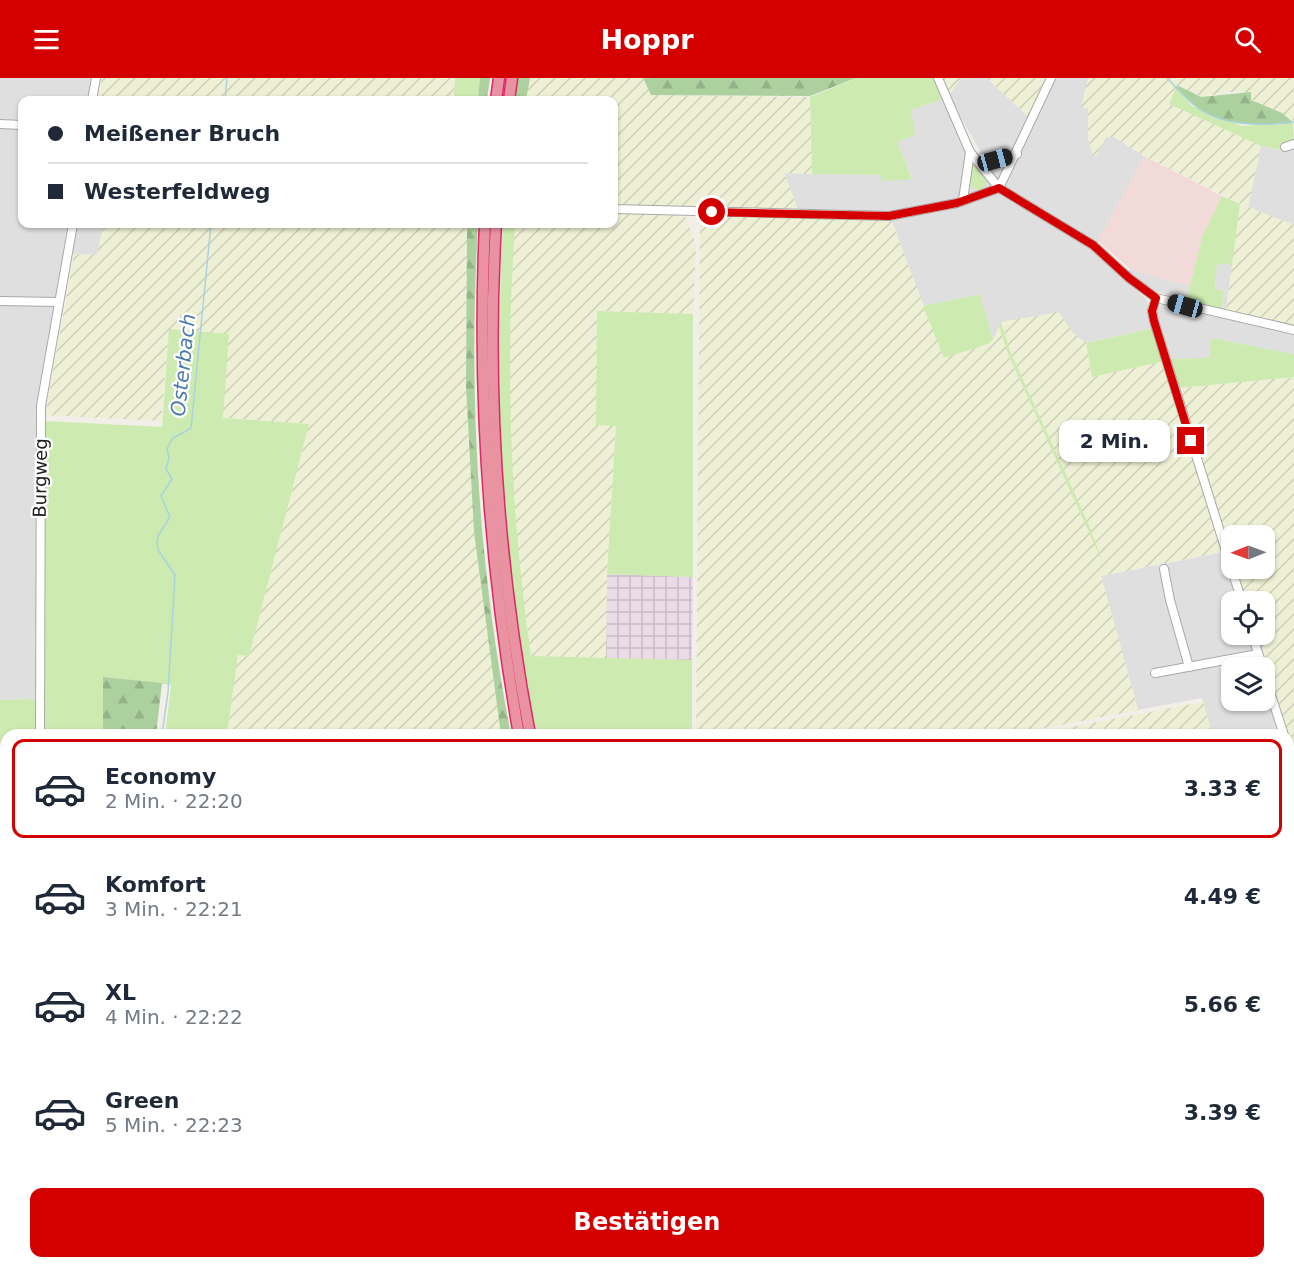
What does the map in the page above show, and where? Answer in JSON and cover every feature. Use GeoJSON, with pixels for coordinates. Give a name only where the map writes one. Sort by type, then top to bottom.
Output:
{"type":"FeatureCollection","features":[{"type":"Feature","properties":{"kind":"highway"},"geometry":{"type":"LineString","coordinates":[[497,96],[499,78]]}},
{"type":"Feature","properties":{"kind":"highway"},"geometry":{"type":"LineString","coordinates":[[510,96],[512,78]]}},
{"type":"Feature","properties":{"kind":"highway"},"geometry":{"type":"LineString","coordinates":[[485,228],[482,384],[488,506],[501,628],[518,729]]}},
{"type":"Feature","properties":{"kind":"highway"},"geometry":{"type":"LineString","coordinates":[[496,228],[492,349],[497,494],[511,627],[529,729]]}},
{"type":"Feature","properties":{"kind":"street"},"geometry":{"type":"LineString","coordinates":[[93,96],[96,78]]}},
{"type":"Feature","properties":{"kind":"street"},"geometry":{"type":"LineString","coordinates":[[938,78],[970,152],[999,188],[1093,245],[1129,278],[1156,298],[1294,330]]}},
{"type":"Feature","properties":{"kind":"street"},"geometry":{"type":"LineString","coordinates":[[618,209],[889,216],[963,200],[999,188],[1051,78]]}},
{"type":"Feature","properties":{"kind":"street"},"geometry":{"type":"LineString","coordinates":[[0,124],[18,125]]}},
{"type":"Feature","properties":{"kind":"street"},"geometry":{"type":"LineString","coordinates":[[1285,147],[1294,144]]}},
{"type":"Feature","properties":{"kind":"street"},"geometry":{"type":"LineString","coordinates":[[963,200],[970,152]]}},
{"type":"Feature","properties":{"kind":"street"},"geometry":{"type":"LineString","coordinates":[[981,166],[1017,154]]}},
{"type":"Feature","properties":{"kind":"street","name":"Burgweg"},"geometry":{"type":"LineString","coordinates":[[40,729],[41,406],[72,228]]}},
{"type":"Feature","properties":{"kind":"street"},"geometry":{"type":"LineString","coordinates":[[1156,298],[1152,311],[1154,321],[1239,591]]}},
{"type":"Feature","properties":{"kind":"street"},"geometry":{"type":"LineString","coordinates":[[0,302],[59,302]]}},
{"type":"Feature","properties":{"kind":"street"},"geometry":{"type":"LineString","coordinates":[[1164,569],[1172,609],[1189,667]]}},
{"type":"Feature","properties":{"kind":"street"},"geometry":{"type":"LineString","coordinates":[[1255,645],[1259,657]]}},
{"type":"Feature","properties":{"kind":"street"},"geometry":{"type":"LineString","coordinates":[[1155,673],[1258,654]]}},
{"type":"Feature","properties":{"kind":"street"},"geometry":{"type":"LineString","coordinates":[[1275,708],[1282,729]]}},
{"type":"Feature","properties":{"kind":"shaded area"},"geometry":{"type":"Polygon","coordinates":[[[0,78],[93,78],[90,96],[18,96],[18,228],[103,228],[97,255],[64,254],[37,417],[38,699],[0,700],[0,78]]]}},
{"type":"Feature","properties":{"kind":"shaded area"},"geometry":{"type":"Polygon","coordinates":[[[962,78],[987,78],[1029,118],[1055,78],[1088,78],[1082,108],[1088,108],[1088,138],[1096,156],[1106,137],[1114,137],[1144,156],[1094,250],[1147,300],[1153,328],[1084,343],[1072,332],[999,327],[993,340],[980,294],[923,306],[889,213],[799,212],[784,173],[882,175],[882,181],[912,178],[897,142],[911,110],[942,99],[969,153],[984,158],[948,95],[962,78]]]}},
{"type":"Feature","properties":{"kind":"shaded area"},"geometry":{"type":"Polygon","coordinates":[[[1294,142],[1294,225],[1248,207],[1261,146],[1280,150],[1281,146],[1294,142]]]}},
{"type":"Feature","properties":{"kind":"shaded area"},"geometry":{"type":"Polygon","coordinates":[[[1144,156],[1222,196],[1202,237],[1190,286],[1130,269],[1098,241],[1144,156]]]}},
{"type":"Feature","properties":{"kind":"shaded area"},"geometry":{"type":"Polygon","coordinates":[[[1217,262],[1232,265],[1226,310],[1222,309],[1224,291],[1215,289],[1217,262]]]}},
{"type":"Feature","properties":{"kind":"shaded area"},"geometry":{"type":"Polygon","coordinates":[[[1130,269],[1190,286],[1186,302],[1147,288],[1128,272],[1130,269]]]}},
{"type":"Feature","properties":{"kind":"shaded area"},"geometry":{"type":"Polygon","coordinates":[[[1162,305],[1294,333],[1294,354],[1211,338],[1209,358],[1171,359],[1156,311],[1157,307],[1162,305]]]}},
{"type":"Feature","properties":{"kind":"shaded area"},"geometry":{"type":"Polygon","coordinates":[[[1221,552],[1221,579],[1237,579],[1241,591],[1221,591],[1221,645],[1257,645],[1261,657],[1221,657],[1221,711],[1275,711],[1275,702],[1283,729],[1210,729],[1202,698],[1138,710],[1101,576],[1221,552]]]}},
{"type":"Feature","properties":{"kind":"shaded area"},"geometry":{"type":"Polygon","coordinates":[[[607,574],[693,577],[692,660],[606,658],[607,574]]]}},
{"type":"Feature","properties":{"kind":"green space"},"geometry":{"type":"Polygon","coordinates":[[[102,78],[455,78],[454,96],[99,96],[102,78]]]}},
{"type":"Feature","properties":{"kind":"green space"},"geometry":{"type":"Polygon","coordinates":[[[455,78],[480,78],[478,96],[454,96],[455,78]]]}},
{"type":"Feature","properties":{"kind":"green space"},"geometry":{"type":"Polygon","coordinates":[[[480,78],[490,78],[488,96],[478,96],[480,78]]]}},
{"type":"Feature","properties":{"kind":"green space"},"geometry":{"type":"Polygon","coordinates":[[[517,78],[530,78],[527,96],[515,96],[517,78]]]}},
{"type":"Feature","properties":{"kind":"green space"},"geometry":{"type":"Polygon","coordinates":[[[530,78],[643,78],[651,95],[810,97],[812,174],[784,173],[799,212],[618,205],[618,96],[527,96],[530,78]]]}},
{"type":"Feature","properties":{"kind":"green space"},"geometry":{"type":"Polygon","coordinates":[[[643,78],[856,78],[810,96],[651,95],[643,78]]]}},
{"type":"Feature","properties":{"kind":"green space"},"geometry":{"type":"Polygon","coordinates":[[[857,78],[935,78],[942,99],[911,110],[915,135],[897,142],[912,179],[881,181],[881,175],[812,174],[810,97],[857,78]]]}},
{"type":"Feature","properties":{"kind":"green space"},"geometry":{"type":"Polygon","coordinates":[[[942,78],[962,78],[948,95],[942,78]]]}},
{"type":"Feature","properties":{"kind":"green space"},"geometry":{"type":"Polygon","coordinates":[[[987,78],[1044,78],[1029,118],[987,78]]]}},
{"type":"Feature","properties":{"kind":"green space"},"geometry":{"type":"Polygon","coordinates":[[[1088,78],[1294,78],[1294,121],[1251,99],[1251,92],[1228,92],[1201,97],[1179,86],[1169,103],[1261,146],[1248,207],[1294,225],[1294,327],[1226,310],[1240,204],[1144,156],[1114,137],[1106,137],[1096,156],[1093,155],[1088,138],[1088,108],[1081,108],[1088,78]]]}},
{"type":"Feature","properties":{"kind":"green space"},"geometry":{"type":"Polygon","coordinates":[[[1179,86],[1201,97],[1251,92],[1251,100],[1282,113],[1294,123],[1260,125],[1230,122],[1202,110],[1189,101],[1176,88],[1179,86]]]}},
{"type":"Feature","properties":{"kind":"green space"},"geometry":{"type":"Polygon","coordinates":[[[1176,88],[1192,106],[1242,126],[1293,123],[1294,142],[1281,146],[1281,150],[1261,146],[1169,104],[1176,88]]]}},
{"type":"Feature","properties":{"kind":"green space"},"geometry":{"type":"Polygon","coordinates":[[[975,162],[987,180],[983,189],[977,190],[970,186],[971,163],[975,162]]]}},
{"type":"Feature","properties":{"kind":"green space"},"geometry":{"type":"Polygon","coordinates":[[[1222,196],[1240,204],[1232,265],[1217,263],[1215,289],[1224,291],[1222,309],[1186,302],[1202,237],[1222,196]]]}},
{"type":"Feature","properties":{"kind":"green space"},"geometry":{"type":"Polygon","coordinates":[[[618,212],[679,213],[686,218],[696,245],[693,314],[598,311],[596,425],[616,426],[607,574],[606,658],[531,656],[519,572],[508,422],[509,309],[515,228],[618,228],[618,212]]]}},
{"type":"Feature","properties":{"kind":"green space"},"geometry":{"type":"Polygon","coordinates":[[[700,214],[891,220],[944,358],[993,340],[999,327],[1009,356],[1100,556],[1010,351],[1001,322],[1059,312],[1072,332],[1086,343],[1092,377],[1162,361],[1221,552],[1101,576],[1138,710],[1041,729],[696,729],[700,214]]]}},
{"type":"Feature","properties":{"kind":"green space"},"geometry":{"type":"Polygon","coordinates":[[[103,228],[467,228],[466,386],[474,532],[500,729],[228,729],[238,654],[249,656],[309,424],[223,418],[169,330],[161,421],[45,415],[74,254],[97,255],[103,228]]]}},
{"type":"Feature","properties":{"kind":"green space"},"geometry":{"type":"Polygon","coordinates":[[[467,228],[478,228],[474,352],[478,480],[491,608],[510,729],[500,729],[474,532],[466,386],[467,228]]]}},
{"type":"Feature","properties":{"kind":"green space"},"geometry":{"type":"Polygon","coordinates":[[[503,228],[515,228],[510,333],[511,440],[518,548],[531,656],[692,660],[692,729],[535,729],[516,609],[502,483],[499,418],[503,228]]]}},
{"type":"Feature","properties":{"kind":"green space"},"geometry":{"type":"Polygon","coordinates":[[[980,294],[993,340],[988,344],[944,358],[923,306],[980,294]]]}},
{"type":"Feature","properties":{"kind":"green space"},"geometry":{"type":"Polygon","coordinates":[[[597,311],[693,314],[693,577],[607,574],[616,426],[596,425],[597,311]]]}},
{"type":"Feature","properties":{"kind":"green space"},"geometry":{"type":"Polygon","coordinates":[[[1001,322],[1010,351],[1088,523],[1106,570],[1009,356],[999,327],[1001,322]]]}},
{"type":"Feature","properties":{"kind":"green space"},"geometry":{"type":"Polygon","coordinates":[[[1153,328],[1164,361],[1092,377],[1086,343],[1153,328]]]}},
{"type":"Feature","properties":{"kind":"green space"},"geometry":{"type":"Polygon","coordinates":[[[169,329],[229,334],[223,418],[309,424],[249,656],[238,655],[228,729],[166,729],[171,685],[104,677],[103,729],[44,729],[45,421],[162,427],[169,329]]]}},
{"type":"Feature","properties":{"kind":"green space"},"geometry":{"type":"Polygon","coordinates":[[[1211,338],[1294,354],[1294,377],[1179,388],[1171,359],[1209,358],[1211,338]]]}},
{"type":"Feature","properties":{"kind":"green space"},"geometry":{"type":"Polygon","coordinates":[[[1294,377],[1294,729],[1283,729],[1275,703],[1275,657],[1261,657],[1257,645],[1275,645],[1275,591],[1241,591],[1236,579],[1275,579],[1275,525],[1221,525],[1221,529],[1179,388],[1294,377]]]}},
{"type":"Feature","properties":{"kind":"green space"},"geometry":{"type":"Polygon","coordinates":[[[103,677],[162,683],[157,729],[103,729],[103,677]]]}},
{"type":"Feature","properties":{"kind":"green space"},"geometry":{"type":"Polygon","coordinates":[[[38,699],[37,729],[0,729],[0,700],[38,699]]]}},
{"type":"Feature","properties":{"kind":"green space"},"geometry":{"type":"Polygon","coordinates":[[[1203,702],[1210,729],[1060,729],[1203,702]]]}},
{"type":"Feature","properties":{"kind":"waterway","name":"Osterbach"},"geometry":{"type":"LineString","coordinates":[[225,96],[227,78]]}},
{"type":"Feature","properties":{"kind":"waterway","name":"Osterbach"},"geometry":{"type":"LineString","coordinates":[[1167,78],[1194,105],[1216,118],[1255,124],[1294,122]]}},
{"type":"Feature","properties":{"kind":"waterway","name":"Osterbach"},"geometry":{"type":"LineString","coordinates":[[163,729],[168,692],[175,575],[158,550],[158,536],[170,517],[161,496],[172,479],[166,469],[169,458],[167,449],[172,439],[191,428],[211,228]]}},
{"type":"Feature","properties":{"kind":"route"},"geometry":{"type":"LineString","coordinates":[[712,212],[889,216],[957,203],[999,188],[1093,245],[1129,278],[1156,298],[1152,311],[1154,321],[1191,441]]}}]}
